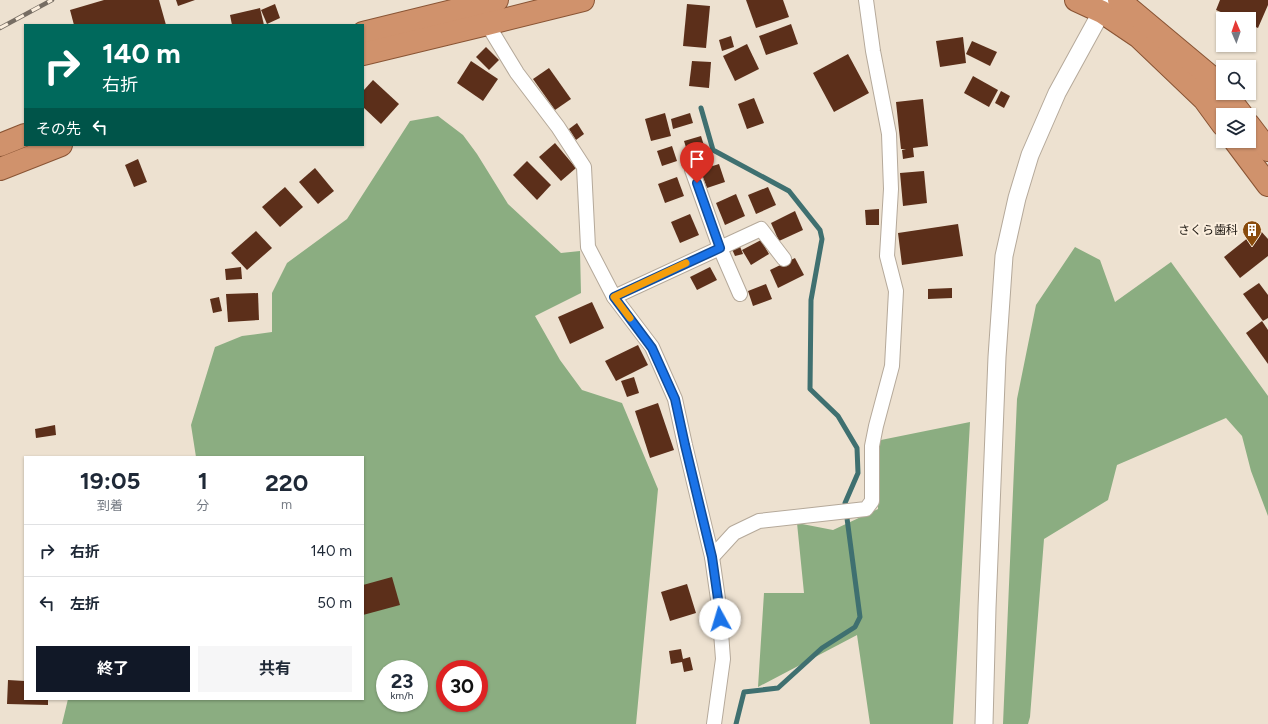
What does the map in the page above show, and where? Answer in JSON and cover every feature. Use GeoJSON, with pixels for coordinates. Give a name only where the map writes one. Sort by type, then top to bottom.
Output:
{"type":"FeatureCollection","features":[{"type":"Feature","properties":{"kind":"highway"},"geometry":{"type":"LineString","coordinates":[[364,33],[497,0]]}},
{"type":"Feature","properties":{"kind":"highway"},"geometry":{"type":"LineString","coordinates":[[364,54],[583,0]]}},
{"type":"Feature","properties":{"kind":"highway"},"geometry":{"type":"LineString","coordinates":[[1076,0],[1110,4],[1216,81]]}},
{"type":"Feature","properties":{"kind":"highway"},"geometry":{"type":"LineString","coordinates":[[1110,4],[1139,37],[1204,99],[1216,115]]}},
{"type":"Feature","properties":{"kind":"highway"},"geometry":{"type":"LineString","coordinates":[[1230,100],[1237,108]]}},
{"type":"Feature","properties":{"kind":"highway"},"geometry":{"type":"LineString","coordinates":[[1256,134],[1268,150]]}},
{"type":"Feature","properties":{"kind":"highway"},"geometry":{"type":"LineString","coordinates":[[0,146],[24,135]]}},
{"type":"Feature","properties":{"kind":"highway"},"geometry":{"type":"LineString","coordinates":[[0,169],[58,146]]}},
{"type":"Feature","properties":{"kind":"highway"},"geometry":{"type":"LineString","coordinates":[[1240,148],[1268,185]]}},
{"type":"Feature","properties":{"kind":"street"},"geometry":{"type":"LineString","coordinates":[[712,557],[734,533],[759,521],[866,510],[872,501],[872,446],[892,366],[896,290],[887,256],[891,188],[889,134],[873,51],[866,0]]}},
{"type":"Feature","properties":{"kind":"street"},"geometry":{"type":"LineString","coordinates":[[984,724],[986,608],[996,373],[1004,256],[1017,198],[1030,155],[1057,94],[1110,4]]}},
{"type":"Feature","properties":{"kind":"street"},"geometry":{"type":"LineString","coordinates":[[475,5],[517,73],[558,127],[584,167],[588,247],[614,297],[652,348],[675,399],[712,557],[719,606],[723,659],[714,724]]}},
{"type":"Feature","properties":{"kind":"street"},"geometry":{"type":"LineString","coordinates":[[692,170],[720,248],[740,294]]}},
{"type":"Feature","properties":{"kind":"street"},"geometry":{"type":"LineString","coordinates":[[614,297],[761,229],[784,259]]}},
{"type":"Feature","properties":{"kind":"green space"},"geometry":{"type":"Polygon","coordinates":[[[438,116],[463,135],[477,154],[508,204],[561,253],[580,251],[581,293],[535,316],[560,360],[582,390],[622,403],[658,489],[636,724],[62,724],[68,700],[364,700],[364,456],[196,456],[191,425],[215,347],[242,336],[272,332],[272,293],[287,263],[347,219],[410,121],[438,116]]]}},
{"type":"Feature","properties":{"kind":"green space"},"geometry":{"type":"Polygon","coordinates":[[[1075,247],[1100,260],[1115,302],[1171,262],[1268,396],[1268,516],[1251,471],[1242,436],[1226,418],[1117,465],[1108,500],[1044,539],[1030,717],[1028,724],[1003,724],[1017,399],[1036,305],[1075,247]]]}},
{"type":"Feature","properties":{"kind":"green space"},"geometry":{"type":"Polygon","coordinates":[[[970,422],[953,724],[870,724],[857,635],[758,687],[764,593],[804,593],[797,523],[833,530],[878,509],[876,441],[970,422]]]}},
{"type":"Feature","properties":{"kind":"building"},"geometry":{"type":"Polygon","coordinates":[[[104,0],[159,0],[166,24],[74,24],[70,10],[104,0]]]}},
{"type":"Feature","properties":{"kind":"building"},"geometry":{"type":"Polygon","coordinates":[[[176,0],[195,0],[178,6],[176,0]]]}},
{"type":"Feature","properties":{"kind":"building"},"geometry":{"type":"Polygon","coordinates":[[[746,0],[783,0],[789,17],[756,28],[746,0]]]}},
{"type":"Feature","properties":{"kind":"building"},"geometry":{"type":"Polygon","coordinates":[[[1220,0],[1268,0],[1268,5],[1258,28],[1256,27],[1256,12],[1221,12],[1216,10],[1220,0]]]}},
{"type":"Feature","properties":{"kind":"building"},"geometry":{"type":"Polygon","coordinates":[[[275,4],[280,18],[267,24],[261,10],[275,4]]]}},
{"type":"Feature","properties":{"kind":"building"},"geometry":{"type":"Polygon","coordinates":[[[687,4],[710,6],[706,48],[683,46],[687,4]]]}},
{"type":"Feature","properties":{"kind":"building"},"geometry":{"type":"Polygon","coordinates":[[[260,8],[264,24],[232,24],[230,15],[260,8]]]}},
{"type":"Feature","properties":{"kind":"building"},"geometry":{"type":"Polygon","coordinates":[[[791,24],[798,44],[766,55],[759,36],[791,24]]]}},
{"type":"Feature","properties":{"kind":"building"},"geometry":{"type":"Polygon","coordinates":[[[731,36],[734,47],[722,51],[719,40],[731,36]]]}},
{"type":"Feature","properties":{"kind":"building"},"geometry":{"type":"Polygon","coordinates":[[[963,37],[966,63],[940,67],[936,41],[963,37]]]}},
{"type":"Feature","properties":{"kind":"building"},"geometry":{"type":"Polygon","coordinates":[[[972,41],[997,52],[990,66],[966,54],[972,41]]]}},
{"type":"Feature","properties":{"kind":"building"},"geometry":{"type":"Polygon","coordinates":[[[747,44],[759,69],[735,81],[723,56],[747,44]]]}},
{"type":"Feature","properties":{"kind":"building"},"geometry":{"type":"Polygon","coordinates":[[[486,47],[499,60],[489,70],[476,57],[486,47]]]}},
{"type":"Feature","properties":{"kind":"building"},"geometry":{"type":"Polygon","coordinates":[[[848,54],[869,93],[834,112],[813,73],[848,54]]]}},
{"type":"Feature","properties":{"kind":"building"},"geometry":{"type":"Polygon","coordinates":[[[471,61],[498,79],[483,101],[457,83],[471,61]]]}},
{"type":"Feature","properties":{"kind":"building"},"geometry":{"type":"Polygon","coordinates":[[[692,61],[711,62],[709,88],[689,86],[692,61]]]}},
{"type":"Feature","properties":{"kind":"building"},"geometry":{"type":"Polygon","coordinates":[[[549,68],[571,99],[555,110],[533,79],[549,68]]]}},
{"type":"Feature","properties":{"kind":"building"},"geometry":{"type":"Polygon","coordinates":[[[973,76],[998,90],[989,107],[964,93],[973,76]]]}},
{"type":"Feature","properties":{"kind":"building"},"geometry":{"type":"Polygon","coordinates":[[[373,80],[399,104],[381,124],[364,108],[364,90],[373,80]]]}},
{"type":"Feature","properties":{"kind":"building"},"geometry":{"type":"Polygon","coordinates":[[[1001,91],[1010,96],[1004,108],[995,103],[1001,91]]]}},
{"type":"Feature","properties":{"kind":"building"},"geometry":{"type":"Polygon","coordinates":[[[754,98],[764,123],[747,129],[738,104],[754,98]]]}},
{"type":"Feature","properties":{"kind":"building"},"geometry":{"type":"Polygon","coordinates":[[[923,99],[928,146],[913,148],[914,157],[903,159],[902,150],[906,149],[901,149],[896,102],[923,99]]]}},
{"type":"Feature","properties":{"kind":"building"},"geometry":{"type":"Polygon","coordinates":[[[665,113],[671,136],[651,141],[645,119],[665,113]]]}},
{"type":"Feature","properties":{"kind":"building"},"geometry":{"type":"Polygon","coordinates":[[[690,113],[693,123],[673,129],[671,119],[690,113]]]}},
{"type":"Feature","properties":{"kind":"building"},"geometry":{"type":"Polygon","coordinates":[[[577,123],[584,134],[576,140],[569,129],[577,123]]]}},
{"type":"Feature","properties":{"kind":"building"},"geometry":{"type":"Polygon","coordinates":[[[701,136],[707,155],[690,160],[684,141],[701,136]]]}},
{"type":"Feature","properties":{"kind":"building"},"geometry":{"type":"Polygon","coordinates":[[[555,143],[576,168],[561,181],[539,157],[555,143]]]}},
{"type":"Feature","properties":{"kind":"building"},"geometry":{"type":"Polygon","coordinates":[[[672,146],[677,161],[662,166],[657,151],[672,146]]]}},
{"type":"Feature","properties":{"kind":"building"},"geometry":{"type":"Polygon","coordinates":[[[138,159],[147,182],[134,187],[125,165],[138,159]]]}},
{"type":"Feature","properties":{"kind":"building"},"geometry":{"type":"Polygon","coordinates":[[[527,161],[551,185],[537,200],[513,175],[527,161]]]}},
{"type":"Feature","properties":{"kind":"building"},"geometry":{"type":"Polygon","coordinates":[[[719,164],[725,182],[707,188],[700,170],[719,164]]]}},
{"type":"Feature","properties":{"kind":"building"},"geometry":{"type":"Polygon","coordinates":[[[315,168],[334,191],[318,204],[299,182],[315,168]]]}},
{"type":"Feature","properties":{"kind":"building"},"geometry":{"type":"Polygon","coordinates":[[[924,171],[927,203],[903,206],[900,173],[924,171]]]}},
{"type":"Feature","properties":{"kind":"building"},"geometry":{"type":"Polygon","coordinates":[[[677,177],[684,196],[665,203],[658,184],[677,177]]]}},
{"type":"Feature","properties":{"kind":"building"},"geometry":{"type":"Polygon","coordinates":[[[285,187],[303,207],[280,227],[262,207],[285,187]]]}},
{"type":"Feature","properties":{"kind":"building"},"geometry":{"type":"Polygon","coordinates":[[[768,187],[776,205],[756,214],[748,195],[768,187]]]}},
{"type":"Feature","properties":{"kind":"building"},"geometry":{"type":"Polygon","coordinates":[[[736,194],[745,216],[725,225],[716,203],[736,194]]]}},
{"type":"Feature","properties":{"kind":"building"},"geometry":{"type":"Polygon","coordinates":[[[879,209],[879,225],[866,225],[865,210],[879,209]]]}},
{"type":"Feature","properties":{"kind":"building"},"geometry":{"type":"Polygon","coordinates":[[[795,211],[803,230],[779,241],[771,223],[795,211]]]}},
{"type":"Feature","properties":{"kind":"building"},"geometry":{"type":"Polygon","coordinates":[[[690,214],[699,235],[680,243],[671,222],[690,214]]]}},
{"type":"Feature","properties":{"kind":"building"},"geometry":{"type":"Polygon","coordinates":[[[958,224],[963,256],[902,265],[898,233],[958,224]]]}},
{"type":"Feature","properties":{"kind":"building","name":"さくら歯科"},"geometry":{"type":"Polygon","coordinates":[[[1259,229],[1268,239],[1268,256],[1240,278],[1224,257],[1259,229]]]}},
{"type":"Feature","properties":{"kind":"building"},"geometry":{"type":"Polygon","coordinates":[[[256,231],[272,248],[247,270],[231,253],[256,231]]]}},
{"type":"Feature","properties":{"kind":"building"},"geometry":{"type":"Polygon","coordinates":[[[761,240],[769,254],[751,265],[742,250],[761,240]]]}},
{"type":"Feature","properties":{"kind":"building"},"geometry":{"type":"Polygon","coordinates":[[[739,244],[743,254],[735,256],[731,247],[739,244]]]}},
{"type":"Feature","properties":{"kind":"building"},"geometry":{"type":"Polygon","coordinates":[[[795,258],[804,275],[778,288],[770,270],[795,258]]]}},
{"type":"Feature","properties":{"kind":"building"},"geometry":{"type":"Polygon","coordinates":[[[241,267],[242,279],[226,280],[225,269],[241,267]]]}},
{"type":"Feature","properties":{"kind":"building"},"geometry":{"type":"Polygon","coordinates":[[[710,267],[717,280],[697,290],[690,277],[710,267]]]}},
{"type":"Feature","properties":{"kind":"building"},"geometry":{"type":"Polygon","coordinates":[[[1259,283],[1268,295],[1268,318],[1263,321],[1243,294],[1259,283]]]}},
{"type":"Feature","properties":{"kind":"building"},"geometry":{"type":"Polygon","coordinates":[[[766,284],[772,299],[753,306],[748,291],[766,284]]]}},
{"type":"Feature","properties":{"kind":"building"},"geometry":{"type":"Polygon","coordinates":[[[952,288],[952,298],[928,299],[928,289],[952,288]]]}},
{"type":"Feature","properties":{"kind":"building"},"geometry":{"type":"Polygon","coordinates":[[[258,293],[259,320],[228,322],[226,294],[258,293]]]}},
{"type":"Feature","properties":{"kind":"building"},"geometry":{"type":"Polygon","coordinates":[[[219,297],[222,311],[213,313],[210,299],[219,297]]]}},
{"type":"Feature","properties":{"kind":"building"},"geometry":{"type":"Polygon","coordinates":[[[592,302],[604,328],[570,344],[558,317],[592,302]]]}},
{"type":"Feature","properties":{"kind":"building"},"geometry":{"type":"Polygon","coordinates":[[[1262,321],[1268,330],[1268,364],[1246,333],[1262,321]]]}},
{"type":"Feature","properties":{"kind":"building"},"geometry":{"type":"Polygon","coordinates":[[[638,345],[648,365],[616,381],[605,361],[638,345]]]}},
{"type":"Feature","properties":{"kind":"building"},"geometry":{"type":"Polygon","coordinates":[[[634,377],[639,393],[627,397],[621,381],[634,377]]]}},
{"type":"Feature","properties":{"kind":"building"},"geometry":{"type":"Polygon","coordinates":[[[658,403],[674,450],[650,458],[635,411],[658,403]]]}},
{"type":"Feature","properties":{"kind":"building"},"geometry":{"type":"Polygon","coordinates":[[[55,425],[56,435],[36,438],[35,429],[55,425]]]}},
{"type":"Feature","properties":{"kind":"building"},"geometry":{"type":"Polygon","coordinates":[[[392,577],[400,605],[364,615],[364,585],[392,577]]]}},
{"type":"Feature","properties":{"kind":"building"},"geometry":{"type":"Polygon","coordinates":[[[687,584],[696,613],[670,621],[661,592],[687,584]]]}},
{"type":"Feature","properties":{"kind":"building"},"geometry":{"type":"Polygon","coordinates":[[[681,649],[683,659],[690,657],[693,670],[684,672],[682,662],[671,664],[669,651],[681,649]]]}},
{"type":"Feature","properties":{"kind":"building"},"geometry":{"type":"Polygon","coordinates":[[[8,680],[24,681],[24,700],[48,700],[48,705],[7,704],[8,680]]]}},
{"type":"Feature","properties":{"kind":"waterway"},"geometry":{"type":"LineString","coordinates":[[701,108],[713,150],[789,191],[820,230],[822,239],[811,300],[810,389],[838,416],[857,448],[858,473],[845,503],[860,617],[855,627],[822,648],[778,688],[744,692],[736,724]]}},
{"type":"Feature","properties":{"kind":"railway"},"geometry":{"type":"LineString","coordinates":[[0,28],[52,0]]}},
{"type":"Feature","properties":{"kind":"slow traffic"},"geometry":{"type":"LineString","coordinates":[[630,318],[614,297],[686,263]]}},
{"type":"Feature","properties":{"kind":"place","name":"さくら歯科"},"geometry":{"type":"Point","coordinates":[1252,247]}},
{"type":"Feature","properties":{"kind":"route"},"geometry":{"type":"LineString","coordinates":[[697,183],[720,248],[614,297],[652,348],[675,399],[712,557],[720,619]]}}]}
